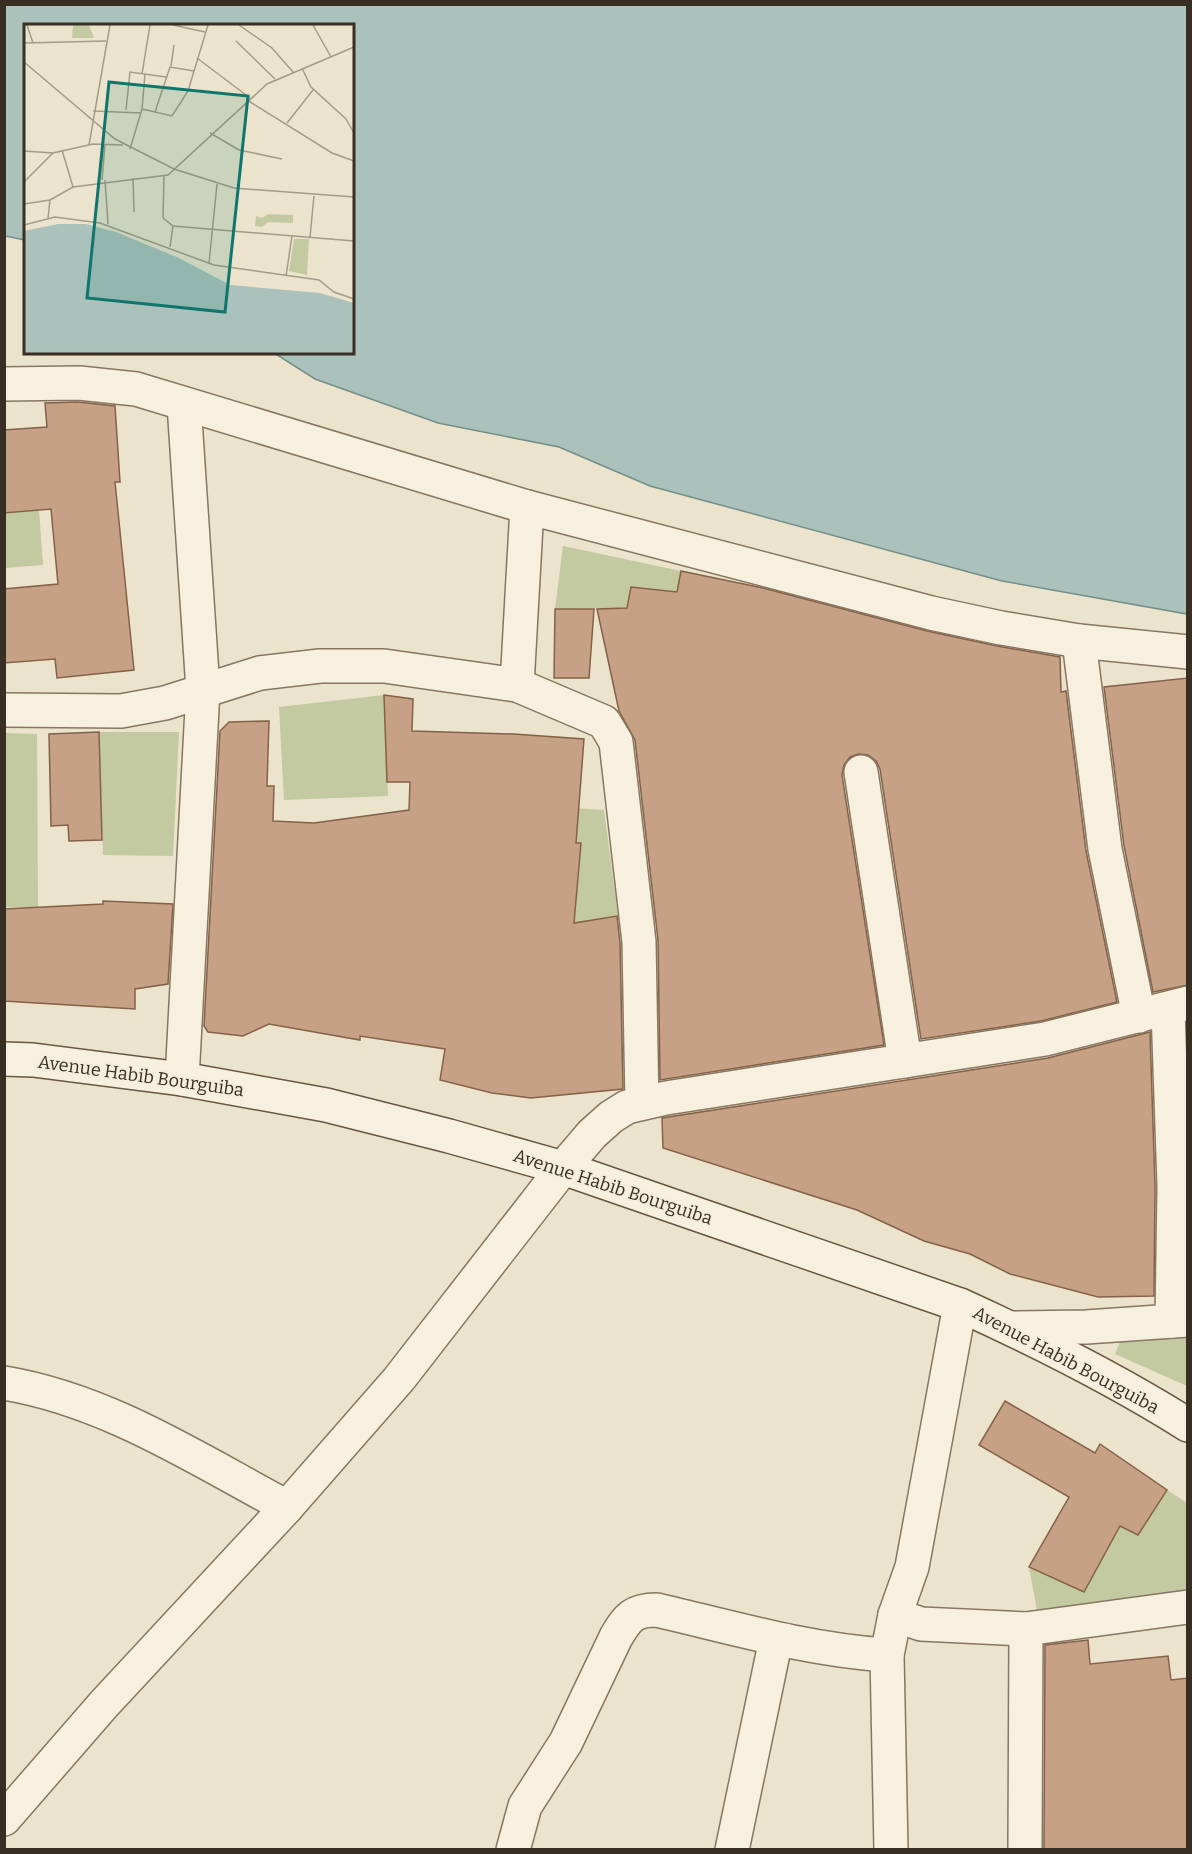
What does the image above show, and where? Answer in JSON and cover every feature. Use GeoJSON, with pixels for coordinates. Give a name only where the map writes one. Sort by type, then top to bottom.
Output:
{"type":"FeatureCollection","features":[{"type":"Feature","properties":{"kind":"street"},"geometry":{"type":"LineString","coordinates":[[4,384],[105,385],[136,389],[527,507],[931,613],[1079,641],[1188,652]]}},
{"type":"Feature","properties":{"kind":"street"},"geometry":{"type":"LineString","coordinates":[[182,1078],[203,690],[184,404]]}},
{"type":"Feature","properties":{"kind":"street"},"geometry":{"type":"LineString","coordinates":[[517,685],[527,507]]}},
{"type":"Feature","properties":{"kind":"street"},"geometry":{"type":"LineString","coordinates":[[1010,1328],[1086,1327],[1180,1321],[1165,1009],[1105,849],[1079,641]]}},
{"type":"Feature","properties":{"kind":"street"},"geometry":{"type":"LineString","coordinates":[[4,710],[121,711],[165,703],[260,673],[320,666],[384,666],[517,685],[604,722],[616,742],[639,942],[642,1103]]}},
{"type":"Feature","properties":{"kind":"street"},"geometry":{"type":"LineString","coordinates":[[861,772],[905,1060]]}},
{"type":"Feature","properties":{"kind":"street"},"geometry":{"type":"LineString","coordinates":[[4,1819],[104,1704],[287,1508],[399,1379],[563,1168],[592,1134],[611,1117],[627,1107],[642,1103],[1045,1039],[1165,1009]]}},
{"type":"Feature","properties":{"kind":"street","name":"Avenue Habib Bourguiba"},"geometry":{"type":"LineString","coordinates":[[4,1059],[33,1060],[182,1078],[326,1105],[563,1168],[960,1305],[1095,1372],[1188,1425]]}},
{"type":"Feature","properties":{"kind":"street"},"geometry":{"type":"LineString","coordinates":[[891,1850],[887,1655],[895,1616],[912,1567],[960,1305]]}},
{"type":"Feature","properties":{"kind":"street"},"geometry":{"type":"LineString","coordinates":[[4,1383],[31,1387],[89,1406],[149,1433],[287,1508]]}},
{"type":"Feature","properties":{"kind":"street"},"geometry":{"type":"LineString","coordinates":[[895,1616],[921,1624],[1026,1629],[1188,1607]]}},
{"type":"Feature","properties":{"kind":"street"},"geometry":{"type":"LineString","coordinates":[[513,1850],[525,1806],[566,1742],[616,1637],[633,1614],[644,1610],[657,1610],[776,1639],[847,1653],[887,1655]]}},
{"type":"Feature","properties":{"kind":"street"},"geometry":{"type":"LineString","coordinates":[[1025,1850],[1026,1629]]}},
{"type":"Feature","properties":{"kind":"street"},"geometry":{"type":"LineString","coordinates":[[732,1850],[776,1639]]}},
{"type":"Feature","properties":{"kind":"green space"},"geometry":{"type":"Polygon","coordinates":[[[39,510],[43,565],[5,568],[5,513],[39,510]]]}},
{"type":"Feature","properties":{"kind":"green space"},"geometry":{"type":"Polygon","coordinates":[[[563,546],[681,571],[677,592],[631,587],[627,608],[555,609],[563,546]]]}},
{"type":"Feature","properties":{"kind":"green space"},"geometry":{"type":"Polygon","coordinates":[[[384,695],[388,796],[284,800],[279,707],[384,695]]]}},
{"type":"Feature","properties":{"kind":"green space"},"geometry":{"type":"Polygon","coordinates":[[[99,732],[179,732],[173,856],[103,855],[99,732]]]}},
{"type":"Feature","properties":{"kind":"green space"},"geometry":{"type":"Polygon","coordinates":[[[5,733],[37,734],[38,907],[5,907],[5,733]]]}},
{"type":"Feature","properties":{"kind":"green space"},"geometry":{"type":"Polygon","coordinates":[[[495,803],[604,810],[618,916],[576,923],[577,933],[495,803]]]}},
{"type":"Feature","properties":{"kind":"green space"},"geometry":{"type":"Polygon","coordinates":[[[1187,1331],[1187,1386],[1115,1354],[1123,1334],[1187,1331]]]}},
{"type":"Feature","properties":{"kind":"green space"},"geometry":{"type":"Polygon","coordinates":[[[1167,1490],[1187,1503],[1187,1595],[1038,1616],[1029,1567],[1084,1592],[1120,1526],[1138,1535],[1167,1490]]]}},
{"type":"Feature","properties":{"kind":"water"},"geometry":{"type":"Polygon","coordinates":[[[4,5],[1187,5],[1187,614],[1002,581],[650,486],[559,447],[438,423],[315,379],[276,354],[354,354],[354,24],[24,24],[24,240],[5,236],[4,5]]]}},
{"type":"Feature","properties":{"kind":"building"},"geometry":{"type":"Polygon","coordinates":[[[78,402],[115,406],[120,482],[115,482],[134,670],[57,678],[55,659],[4,663],[4,589],[58,584],[51,509],[4,513],[4,430],[47,427],[45,403],[78,402]]]}},
{"type":"Feature","properties":{"kind":"building"},"geometry":{"type":"Polygon","coordinates":[[[681,571],[763,588],[927,631],[1060,657],[1061,692],[1066,691],[1086,851],[1117,1002],[1041,1021],[921,1039],[880,769],[876,761],[868,755],[858,754],[850,757],[844,765],[842,775],[884,1045],[660,1080],[658,940],[635,740],[619,711],[597,609],[627,608],[631,587],[677,592],[681,571]]]}},
{"type":"Feature","properties":{"kind":"building"},"geometry":{"type":"Polygon","coordinates":[[[555,609],[594,609],[589,678],[554,678],[555,609]]]}},
{"type":"Feature","properties":{"kind":"building"},"geometry":{"type":"Polygon","coordinates":[[[1188,678],[1188,985],[1153,992],[1124,846],[1104,687],[1188,678]]]}},
{"type":"Feature","properties":{"kind":"building"},"geometry":{"type":"Polygon","coordinates":[[[384,695],[413,699],[412,731],[584,739],[576,843],[581,843],[574,923],[617,916],[620,943],[623,1089],[531,1098],[492,1093],[440,1080],[445,1049],[360,1036],[360,1040],[269,1024],[243,1036],[208,1032],[204,1026],[220,731],[229,722],[269,721],[267,786],[274,786],[273,821],[314,823],[409,810],[410,782],[387,782],[384,695]]]}},
{"type":"Feature","properties":{"kind":"building"},"geometry":{"type":"Polygon","coordinates":[[[99,732],[102,840],[69,841],[68,825],[51,826],[49,734],[99,732]]]}},
{"type":"Feature","properties":{"kind":"building"},"geometry":{"type":"Polygon","coordinates":[[[103,901],[173,904],[168,984],[135,989],[135,1009],[4,1001],[4,909],[103,904],[103,901]]]}},
{"type":"Feature","properties":{"kind":"building"},"geometry":{"type":"Polygon","coordinates":[[[1150,1032],[1155,1186],[1154,1296],[1098,1297],[1010,1274],[970,1254],[924,1241],[857,1210],[663,1148],[662,1118],[1048,1058],[1150,1032]]]}},
{"type":"Feature","properties":{"kind":"building"},"geometry":{"type":"Polygon","coordinates":[[[1005,1401],[1095,1453],[1100,1444],[1167,1490],[1138,1535],[1120,1526],[1084,1592],[1029,1567],[1069,1497],[979,1445],[1005,1401]]]}},
{"type":"Feature","properties":{"kind":"building"},"geometry":{"type":"Polygon","coordinates":[[[1088,1640],[1090,1664],[1168,1656],[1171,1680],[1188,1678],[1188,1850],[1044,1850],[1045,1645],[1088,1640]]]}}]}
